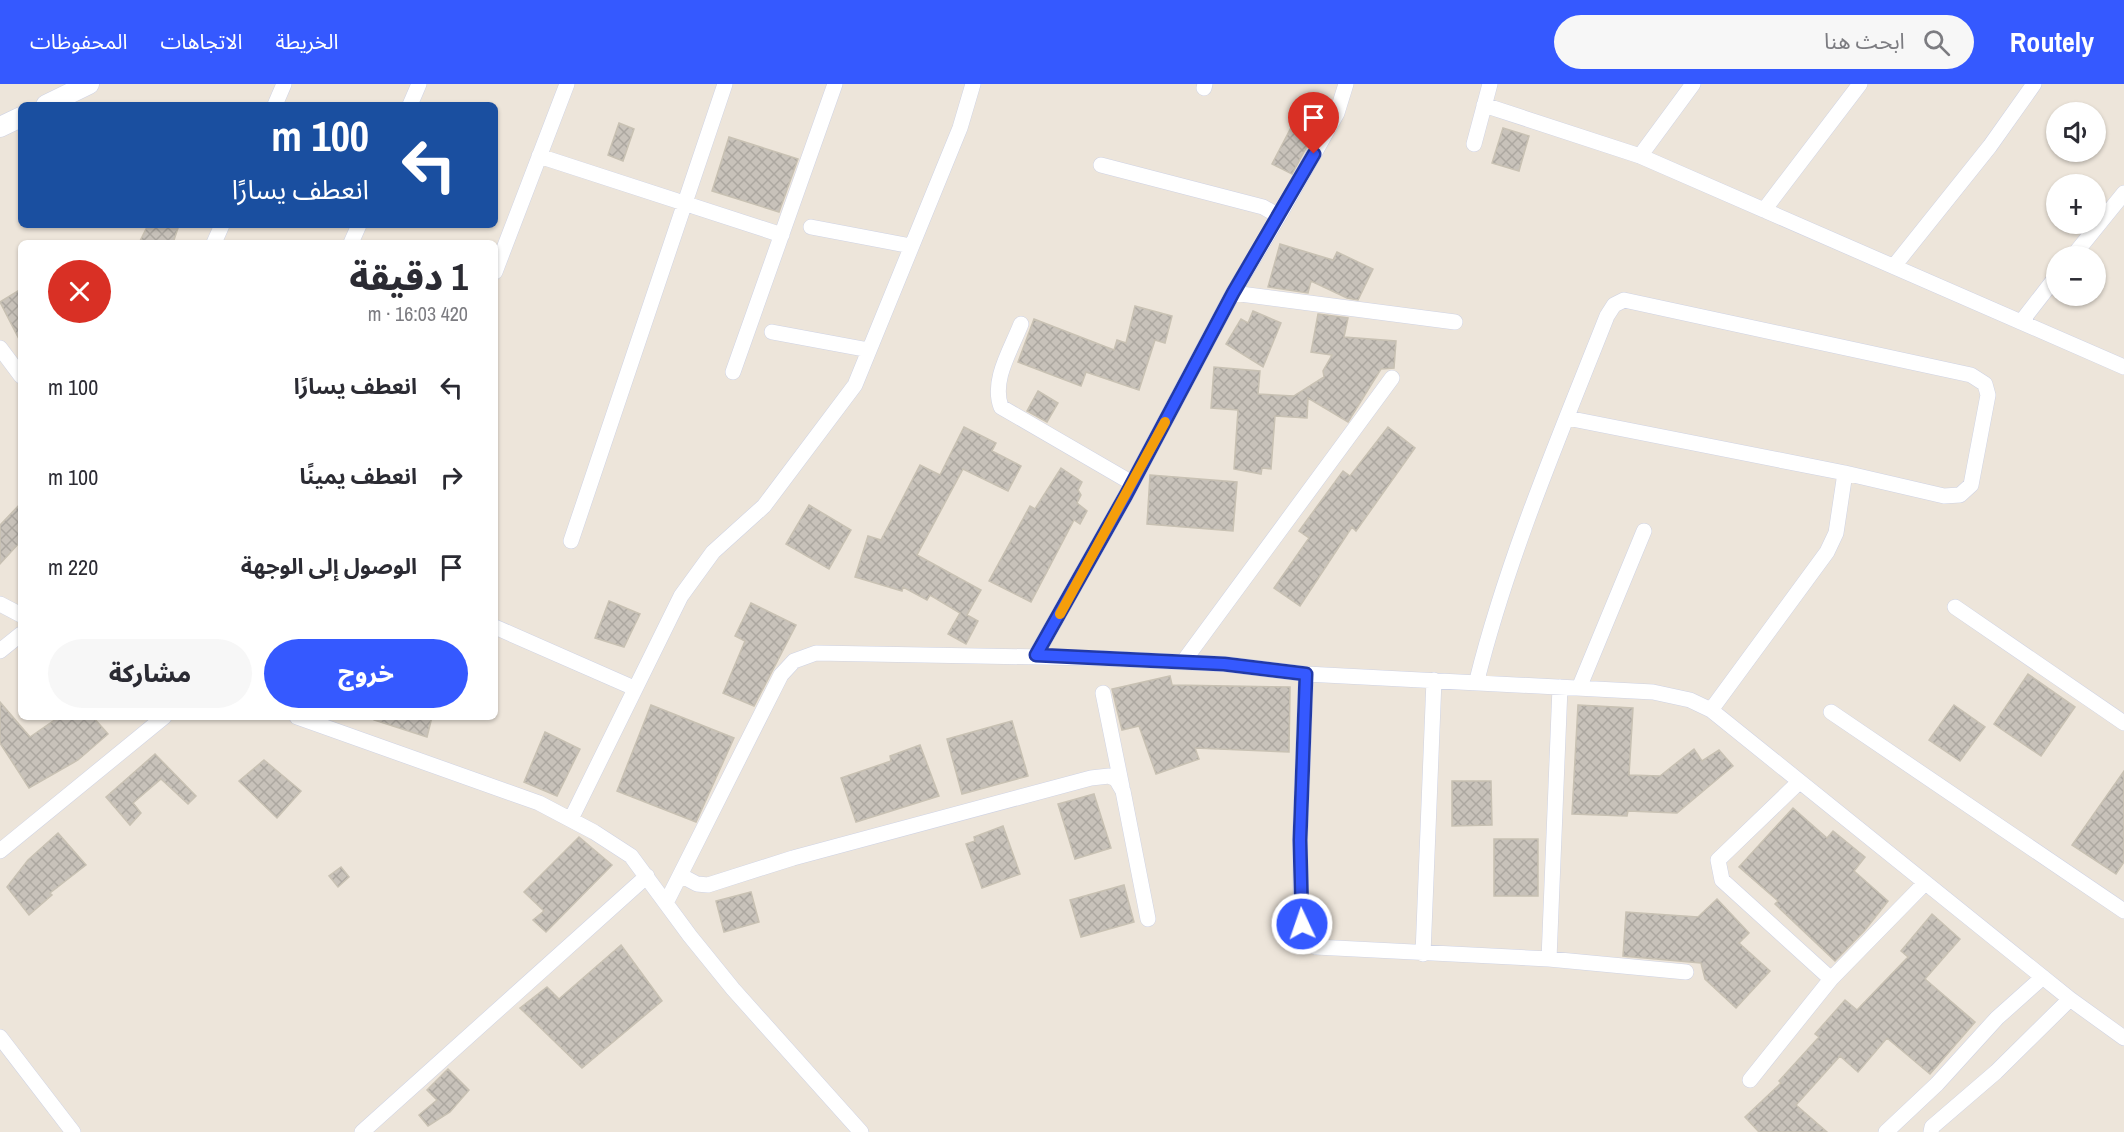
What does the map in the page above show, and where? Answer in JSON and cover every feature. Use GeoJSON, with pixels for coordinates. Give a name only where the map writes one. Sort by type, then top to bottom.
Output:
{"type":"FeatureCollection","features":[{"type":"Feature","properties":{"kind":"street"},"geometry":{"type":"LineString","coordinates":[[52,102],[89,84]]}},
{"type":"Feature","properties":{"kind":"street"},"geometry":{"type":"LineString","coordinates":[[276,102],[284,84]]}},
{"type":"Feature","properties":{"kind":"street"},"geometry":{"type":"LineString","coordinates":[[411,102],[419,84]]}},
{"type":"Feature","properties":{"kind":"street"},"geometry":{"type":"LineString","coordinates":[[498,264],[567,84]]}},
{"type":"Feature","properties":{"kind":"street"},"geometry":{"type":"LineString","coordinates":[[571,541],[725,84]]}},
{"type":"Feature","properties":{"kind":"street"},"geometry":{"type":"LineString","coordinates":[[733,372],[835,84]]}},
{"type":"Feature","properties":{"kind":"street"},"geometry":{"type":"LineString","coordinates":[[571,819],[681,596],[713,552],[764,506],[855,385],[960,128],[973,84]]}},
{"type":"Feature","properties":{"kind":"street"},"geometry":{"type":"LineString","coordinates":[[1036,655],[1132,483],[1233,293],[1337,113],[1346,84]]}},
{"type":"Feature","properties":{"kind":"street"},"geometry":{"type":"LineString","coordinates":[[1474,144],[1490,84]]}},
{"type":"Feature","properties":{"kind":"street"},"geometry":{"type":"LineString","coordinates":[[1764,210],[1860,84]]}},
{"type":"Feature","properties":{"kind":"street"},"geometry":{"type":"LineString","coordinates":[[1894,266],[1990,146],[2034,84]]}},
{"type":"Feature","properties":{"kind":"street"},"geometry":{"type":"LineString","coordinates":[[1640,156],[1688,86]]}},
{"type":"Feature","properties":{"kind":"street"},"geometry":{"type":"LineString","coordinates":[[1484,105],[1640,156],[2124,367]]}},
{"type":"Feature","properties":{"kind":"street"},"geometry":{"type":"LineString","coordinates":[[0,127],[18,118]]}},
{"type":"Feature","properties":{"kind":"street"},"geometry":{"type":"LineString","coordinates":[[540,156],[782,235]]}},
{"type":"Feature","properties":{"kind":"street"},"geometry":{"type":"LineString","coordinates":[[1101,165],[1263,207],[1279,216]]}},
{"type":"Feature","properties":{"kind":"street"},"geometry":{"type":"LineString","coordinates":[[2081,246],[2124,193]]}},
{"type":"Feature","properties":{"kind":"street"},"geometry":{"type":"LineString","coordinates":[[811,227],[911,246]]}},
{"type":"Feature","properties":{"kind":"street"},"geometry":{"type":"LineString","coordinates":[[2021,322],[2046,290]]}},
{"type":"Feature","properties":{"kind":"street"},"geometry":{"type":"LineString","coordinates":[[1233,293],[1455,322]]}},
{"type":"Feature","properties":{"kind":"street"},"geometry":{"type":"LineString","coordinates":[[1477,680],[1487,638],[1567,418],[1607,316],[1614,304],[1624,300],[1971,375],[1985,384],[1988,395],[1971,485],[1960,495],[1944,496],[1567,418]]}},
{"type":"Feature","properties":{"kind":"street"},"geometry":{"type":"LineString","coordinates":[[1021,324],[996,391],[1001,407],[1132,483]]}},
{"type":"Feature","properties":{"kind":"street"},"geometry":{"type":"LineString","coordinates":[[772,332],[869,350]]}},
{"type":"Feature","properties":{"kind":"street"},"geometry":{"type":"LineString","coordinates":[[0,348],[18,372]]}},
{"type":"Feature","properties":{"kind":"street"},"geometry":{"type":"LineString","coordinates":[[1183,662],[1392,378]]}},
{"type":"Feature","properties":{"kind":"street"},"geometry":{"type":"LineString","coordinates":[[1711,710],[1827,552],[1836,533],[1845,474]]}},
{"type":"Feature","properties":{"kind":"street"},"geometry":{"type":"LineString","coordinates":[[1579,688],[1644,531]]}},
{"type":"Feature","properties":{"kind":"street"},"geometry":{"type":"LineString","coordinates":[[0,604],[18,613]]}},
{"type":"Feature","properties":{"kind":"street"},"geometry":{"type":"LineString","coordinates":[[1955,607],[2124,723]]}},
{"type":"Feature","properties":{"kind":"street"},"geometry":{"type":"LineString","coordinates":[[498,628],[634,688]]}},
{"type":"Feature","properties":{"kind":"street"},"geometry":{"type":"LineString","coordinates":[[0,651],[18,636]]}},
{"type":"Feature","properties":{"kind":"street"},"geometry":{"type":"LineString","coordinates":[[666,903],[682,876],[781,675],[794,661],[816,652],[1036,655],[1183,662],[1306,674],[1477,680],[1653,692],[1690,700],[1711,710],[2070,999],[2124,1038]]}},
{"type":"Feature","properties":{"kind":"street"},"geometry":{"type":"LineString","coordinates":[[1306,674],[1300,840],[1303,936],[1309,944],[1316,947],[1423,954],[1549,959],[1686,972]]}},
{"type":"Feature","properties":{"kind":"street"},"geometry":{"type":"LineString","coordinates":[[1423,954],[1434,680]]}},
{"type":"Feature","properties":{"kind":"street"},"geometry":{"type":"LineString","coordinates":[[1549,959],[1560,687]]}},
{"type":"Feature","properties":{"kind":"street"},"geometry":{"type":"LineString","coordinates":[[1103,693],[1148,919]]}},
{"type":"Feature","properties":{"kind":"street"},"geometry":{"type":"LineString","coordinates":[[1831,712],[2121,903]]}},
{"type":"Feature","properties":{"kind":"street"},"geometry":{"type":"LineString","coordinates":[[0,851],[160,720]]}},
{"type":"Feature","properties":{"kind":"street"},"geometry":{"type":"LineString","coordinates":[[305,720],[538,803],[571,819],[632,856],[733,990],[861,1132]]}},
{"type":"Feature","properties":{"kind":"street"},"geometry":{"type":"LineString","coordinates":[[682,876],[697,884],[708,885],[793,858],[1100,776],[1116,779],[1123,791]]}},
{"type":"Feature","properties":{"kind":"street"},"geometry":{"type":"LineString","coordinates":[[1799,782],[1718,860],[1722,880],[1831,979]]}},
{"type":"Feature","properties":{"kind":"street"},"geometry":{"type":"LineString","coordinates":[[362,1132],[647,876]]}},
{"type":"Feature","properties":{"kind":"street"},"geometry":{"type":"LineString","coordinates":[[1750,1080],[1831,979],[1925,883]]}},
{"type":"Feature","properties":{"kind":"street"},"geometry":{"type":"LineString","coordinates":[[1886,1132],[1937,1084],[1997,1018],[2043,977]]}},
{"type":"Feature","properties":{"kind":"street"},"geometry":{"type":"LineString","coordinates":[[1931,1132],[1932,1127],[1996,1072],[2070,999]]}},
{"type":"Feature","properties":{"kind":"street"},"geometry":{"type":"LineString","coordinates":[[0,1037],[73,1132]]}},
{"type":"Feature","properties":{"kind":"building"},"geometry":{"type":"Polygon","coordinates":[[[1303,119],[1318,126],[1292,174],[1272,164],[1295,120],[1301,123],[1303,119]]]}},
{"type":"Feature","properties":{"kind":"building"},"geometry":{"type":"Polygon","coordinates":[[[619,123],[634,129],[623,161],[608,155],[619,123]]]}},
{"type":"Feature","properties":{"kind":"building"},"geometry":{"type":"Polygon","coordinates":[[[1503,128],[1529,136],[1519,171],[1492,163],[1503,128]]]}},
{"type":"Feature","properties":{"kind":"building"},"geometry":{"type":"Polygon","coordinates":[[[729,137],[798,159],[779,212],[712,191],[729,137]]]}},
{"type":"Feature","properties":{"kind":"building"},"geometry":{"type":"Polygon","coordinates":[[[146,228],[178,228],[174,240],[140,240],[146,228]]]}},
{"type":"Feature","properties":{"kind":"building"},"geometry":{"type":"Polygon","coordinates":[[[1280,244],[1333,260],[1337,252],[1373,269],[1358,300],[1347,298],[1311,281],[1308,293],[1268,287],[1280,244]]]}},
{"type":"Feature","properties":{"kind":"building"},"geometry":{"type":"Polygon","coordinates":[[[18,291],[18,337],[0,302],[18,291]]]}},
{"type":"Feature","properties":{"kind":"building"},"geometry":{"type":"Polygon","coordinates":[[[1135,306],[1172,316],[1165,343],[1155,340],[1139,390],[1086,372],[1081,386],[1018,362],[1034,319],[1114,350],[1117,340],[1126,343],[1135,306]]]}},
{"type":"Feature","properties":{"kind":"building"},"geometry":{"type":"Polygon","coordinates":[[[1253,311],[1281,323],[1263,367],[1226,344],[1241,319],[1248,323],[1253,311]]]}},
{"type":"Feature","properties":{"kind":"building"},"geometry":{"type":"Polygon","coordinates":[[[1318,314],[1348,318],[1344,337],[1396,341],[1394,368],[1381,369],[1348,422],[1308,398],[1307,418],[1275,416],[1271,469],[1262,468],[1261,474],[1234,469],[1238,410],[1211,408],[1214,367],[1260,371],[1258,394],[1294,396],[1324,377],[1323,371],[1332,355],[1311,352],[1318,314]]]}},
{"type":"Feature","properties":{"kind":"building"},"geometry":{"type":"Polygon","coordinates":[[[1038,391],[1058,403],[1047,422],[1027,411],[1038,391]]]}},
{"type":"Feature","properties":{"kind":"building"},"geometry":{"type":"Polygon","coordinates":[[[964,427],[996,443],[992,451],[1021,466],[1008,491],[963,469],[917,555],[981,590],[967,615],[978,621],[966,644],[948,634],[960,613],[930,595],[927,600],[903,587],[902,591],[855,577],[868,536],[881,540],[920,465],[940,475],[964,427]]]}},
{"type":"Feature","properties":{"kind":"building"},"geometry":{"type":"Polygon","coordinates":[[[1388,427],[1415,448],[1356,531],[1352,527],[1300,606],[1274,588],[1309,538],[1299,531],[1343,471],[1350,476],[1388,427]]]}},
{"type":"Feature","properties":{"kind":"building"},"geometry":{"type":"Polygon","coordinates":[[[1061,468],[1082,482],[1078,490],[1081,495],[1077,503],[1087,511],[1080,524],[1074,520],[1031,602],[989,581],[1030,506],[1035,509],[1061,468]]]}},
{"type":"Feature","properties":{"kind":"building"},"geometry":{"type":"Polygon","coordinates":[[[1150,475],[1237,482],[1233,531],[1147,524],[1150,475]]]}},
{"type":"Feature","properties":{"kind":"building"},"geometry":{"type":"Polygon","coordinates":[[[809,505],[851,530],[829,569],[786,544],[809,505]]]}},
{"type":"Feature","properties":{"kind":"building"},"geometry":{"type":"Polygon","coordinates":[[[18,506],[18,544],[0,564],[0,525],[18,506]]]}},
{"type":"Feature","properties":{"kind":"building"},"geometry":{"type":"Polygon","coordinates":[[[609,601],[640,614],[624,647],[595,638],[609,601]]]}},
{"type":"Feature","properties":{"kind":"building"},"geometry":{"type":"Polygon","coordinates":[[[751,603],[796,625],[754,706],[723,693],[745,641],[735,636],[751,603]]]}},
{"type":"Feature","properties":{"kind":"building"},"geometry":{"type":"Polygon","coordinates":[[[2028,674],[2075,707],[2041,756],[1994,724],[2028,674]]]}},
{"type":"Feature","properties":{"kind":"building"},"geometry":{"type":"Polygon","coordinates":[[[1170,676],[1172,685],[1290,687],[1289,752],[1195,748],[1199,759],[1156,774],[1139,726],[1122,730],[1112,689],[1170,676]]]}},
{"type":"Feature","properties":{"kind":"building"},"geometry":{"type":"Polygon","coordinates":[[[0,702],[30,737],[55,720],[96,720],[108,734],[78,760],[29,788],[0,743],[0,702]]]}},
{"type":"Feature","properties":{"kind":"building"},"geometry":{"type":"Polygon","coordinates":[[[651,705],[734,738],[696,822],[617,791],[651,705]]]}},
{"type":"Feature","properties":{"kind":"building"},"geometry":{"type":"Polygon","coordinates":[[[1578,705],[1633,708],[1629,775],[1660,776],[1694,749],[1702,761],[1719,750],[1733,766],[1677,813],[1628,811],[1627,816],[1572,814],[1578,705]]]}},
{"type":"Feature","properties":{"kind":"building"},"geometry":{"type":"Polygon","coordinates":[[[1954,705],[1985,727],[1960,761],[1929,740],[1954,705]]]}},
{"type":"Feature","properties":{"kind":"building"},"geometry":{"type":"Polygon","coordinates":[[[374,720],[431,720],[427,737],[374,720]]]}},
{"type":"Feature","properties":{"kind":"building"},"geometry":{"type":"Polygon","coordinates":[[[1012,721],[1028,776],[962,794],[947,739],[1012,721]]]}},
{"type":"Feature","properties":{"kind":"building"},"geometry":{"type":"Polygon","coordinates":[[[545,732],[580,749],[557,796],[524,782],[545,732]]]}},
{"type":"Feature","properties":{"kind":"building"},"geometry":{"type":"Polygon","coordinates":[[[920,745],[939,796],[856,822],[841,778],[891,761],[890,756],[920,745]]]}},
{"type":"Feature","properties":{"kind":"building"},"geometry":{"type":"Polygon","coordinates":[[[155,754],[196,796],[188,804],[161,779],[133,803],[141,813],[130,825],[106,797],[155,754]]]}},
{"type":"Feature","properties":{"kind":"building"},"geometry":{"type":"Polygon","coordinates":[[[264,760],[301,791],[277,818],[239,781],[264,760]]]}},
{"type":"Feature","properties":{"kind":"building"},"geometry":{"type":"Polygon","coordinates":[[[2124,771],[2124,862],[2116,874],[2072,845],[2124,771]]]}},
{"type":"Feature","properties":{"kind":"building"},"geometry":{"type":"Polygon","coordinates":[[[1452,781],[1491,781],[1492,825],[1452,826],[1452,781]]]}},
{"type":"Feature","properties":{"kind":"building"},"geometry":{"type":"Polygon","coordinates":[[[1094,794],[1111,848],[1075,859],[1058,804],[1094,794]]]}},
{"type":"Feature","properties":{"kind":"building"},"geometry":{"type":"Polygon","coordinates":[[[1793,808],[1827,838],[1833,831],[1865,857],[1854,871],[1888,901],[1865,930],[1835,961],[1775,904],[1778,901],[1739,867],[1793,808]]]}},
{"type":"Feature","properties":{"kind":"building"},"geometry":{"type":"Polygon","coordinates":[[[1003,826],[1020,874],[982,888],[966,844],[975,841],[974,837],[1003,826]]]}},
{"type":"Feature","properties":{"kind":"building"},"geometry":{"type":"Polygon","coordinates":[[[58,833],[86,865],[50,893],[52,895],[29,915],[7,887],[28,860],[58,833]]]}},
{"type":"Feature","properties":{"kind":"building"},"geometry":{"type":"Polygon","coordinates":[[[579,837],[612,865],[546,932],[533,920],[544,911],[524,892],[579,837]]]}},
{"type":"Feature","properties":{"kind":"building"},"geometry":{"type":"Polygon","coordinates":[[[1494,839],[1538,839],[1538,896],[1494,896],[1494,839]]]}},
{"type":"Feature","properties":{"kind":"building"},"geometry":{"type":"Polygon","coordinates":[[[341,867],[349,877],[338,887],[329,876],[341,867]]]}},
{"type":"Feature","properties":{"kind":"building"},"geometry":{"type":"Polygon","coordinates":[[[1124,885],[1134,922],[1081,937],[1070,900],[1124,885]]]}},
{"type":"Feature","properties":{"kind":"building"},"geometry":{"type":"Polygon","coordinates":[[[751,892],[759,922],[724,932],[716,901],[751,892]]]}},
{"type":"Feature","properties":{"kind":"building"},"geometry":{"type":"Polygon","coordinates":[[[1717,899],[1749,933],[1739,943],[1770,971],[1736,1008],[1705,979],[1701,963],[1623,956],[1626,912],[1698,917],[1717,899]]]}},
{"type":"Feature","properties":{"kind":"building"},"geometry":{"type":"Polygon","coordinates":[[[1932,914],[1960,939],[1925,979],[1975,1022],[1930,1074],[1887,1038],[1858,1072],[1840,1056],[1796,1105],[1827,1132],[1759,1132],[1745,1117],[1781,1083],[1779,1081],[1819,1037],[1815,1034],[1845,1000],[1857,1010],[1908,957],[1901,951],[1932,914]]]}},
{"type":"Feature","properties":{"kind":"building"},"geometry":{"type":"Polygon","coordinates":[[[621,945],[662,1001],[582,1068],[520,1008],[547,987],[559,999],[621,945]]]}},
{"type":"Feature","properties":{"kind":"building"},"geometry":{"type":"Polygon","coordinates":[[[448,1069],[469,1090],[450,1112],[428,1126],[419,1115],[437,1100],[427,1090],[448,1069]]]}},
{"type":"Feature","properties":{"kind":"slow traffic"},"geometry":{"type":"LineString","coordinates":[[1060,614],[1165,422]]}},
{"type":"Feature","properties":{"kind":"route"},"geometry":{"type":"LineString","coordinates":[[1302,924],[1300,840],[1306,674],[1224,664],[1036,655],[1126,495],[1233,293],[1314,154]]}}]}
